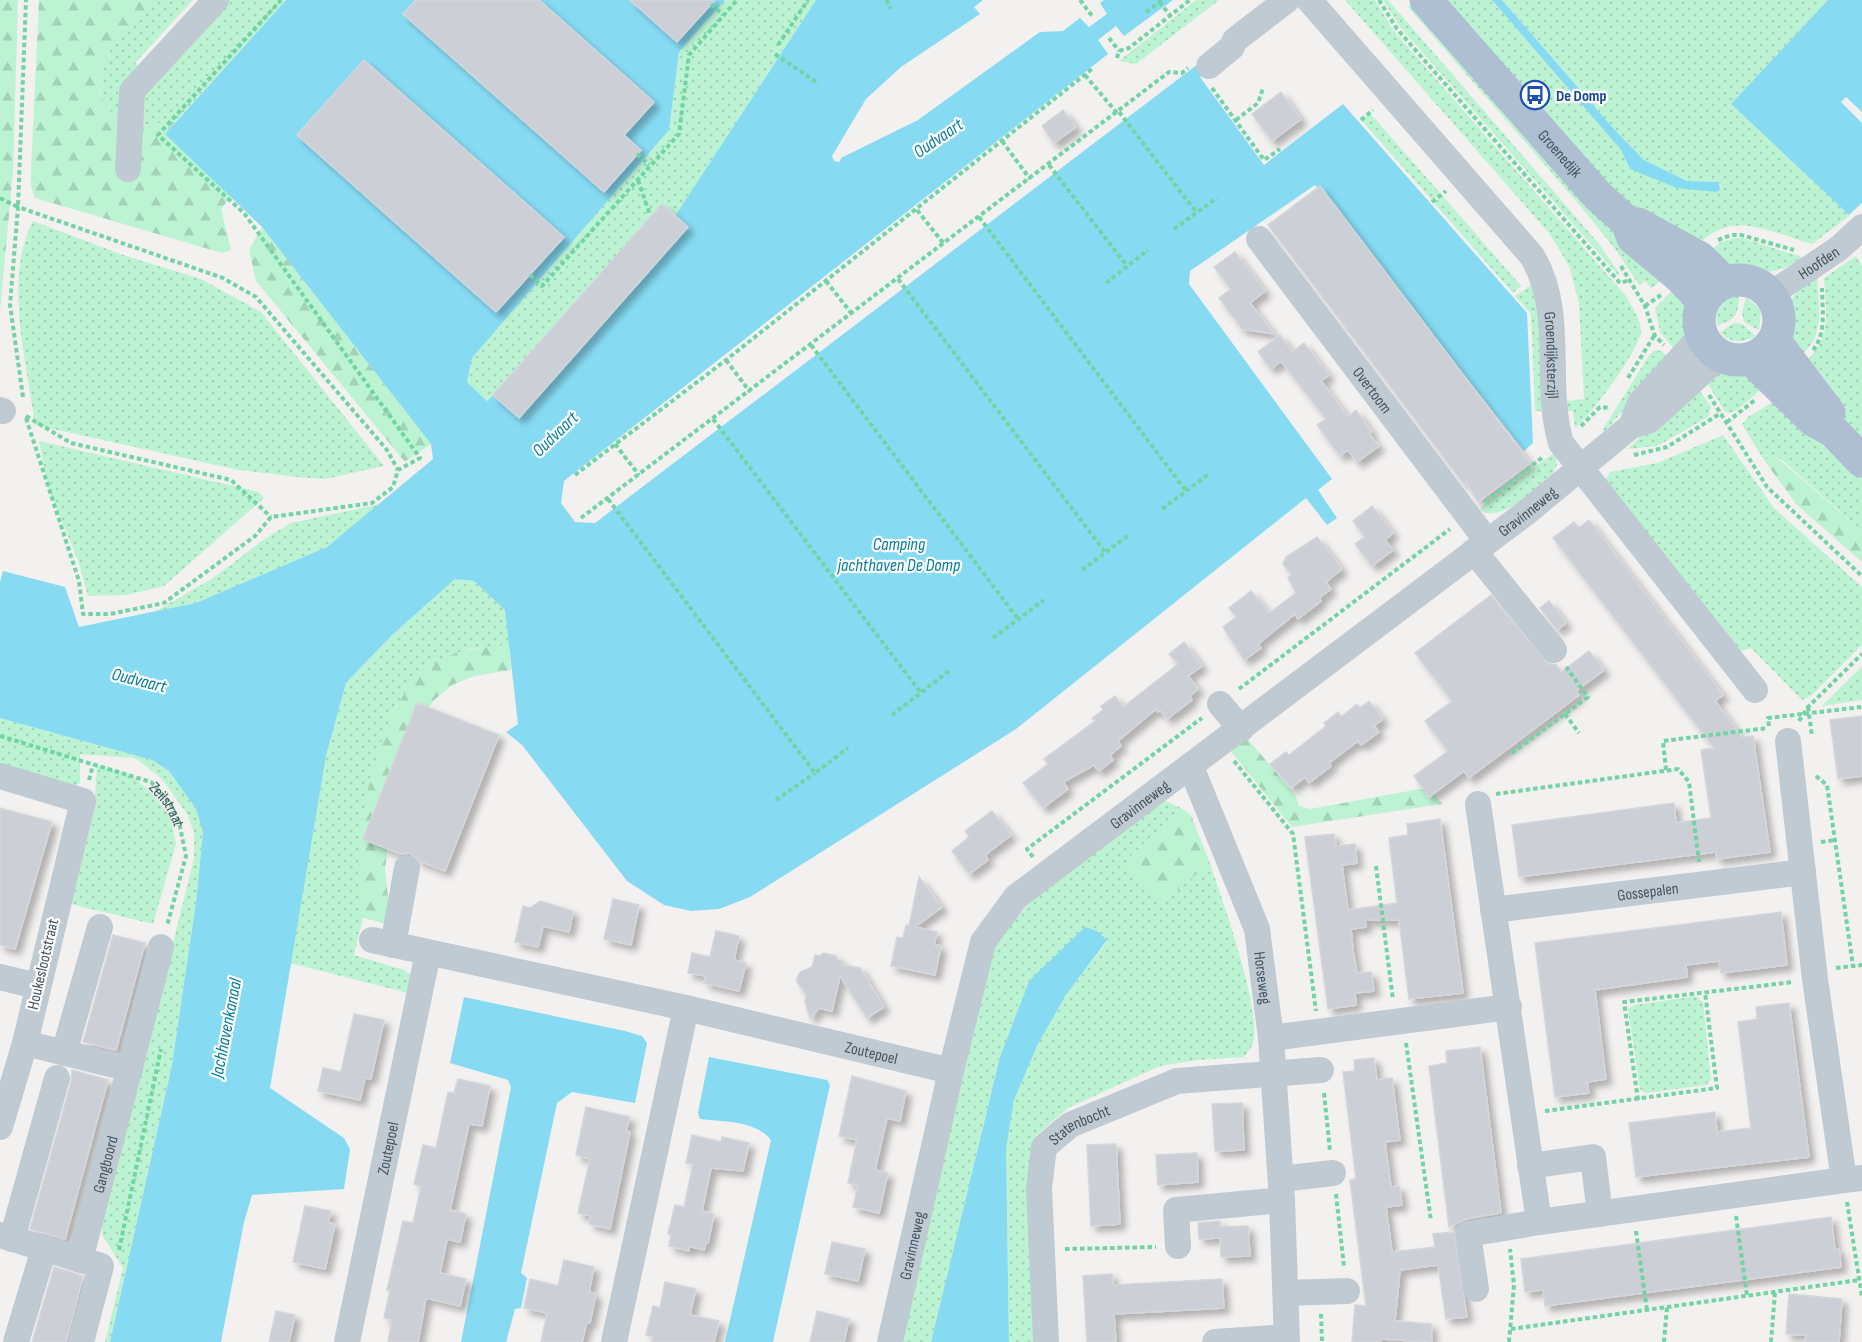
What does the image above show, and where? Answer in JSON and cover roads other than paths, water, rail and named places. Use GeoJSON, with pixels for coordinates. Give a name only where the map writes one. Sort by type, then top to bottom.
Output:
{"type":"FeatureCollection","features":[{"type":"Feature","properties":{"kind":"main road","name":"Groenedijk"},"geometry":{"type":"LineString","coordinates":[[1426,0],[1598,196],[1627,222],[1644,226],[1700,258],[1713,291]]}},
{"type":"Feature","properties":{"kind":"main road"},"geometry":{"type":"LineString","coordinates":[[1737,348],[1779,316],[1771,294],[1749,281],[1736,279],[1713,291],[1699,312],[1737,348],[1813,420],[1834,432],[1862,461]]}},
{"type":"Feature","properties":{"kind":"street"},"geometry":{"type":"LineString","coordinates":[[128,169],[132,91],[216,0]]}},
{"type":"Feature","properties":{"kind":"street"},"geometry":{"type":"LineString","coordinates":[[1214,69],[1235,40],[1287,0]]}},
{"type":"Feature","properties":{"kind":"street","name":"Groendijksterzijl"},"geometry":{"type":"LineString","coordinates":[[1309,0],[1532,256],[1543,274],[1549,298],[1554,401],[1561,443],[1755,690]]}},
{"type":"Feature","properties":{"kind":"street","name":"Hoofden"},"geometry":{"type":"LineString","coordinates":[[1771,294],[1838,249],[1862,227]]}},
{"type":"Feature","properties":{"kind":"street","name":"Overtoom"},"geometry":{"type":"LineString","coordinates":[[1259,239],[1468,515],[1481,546],[1554,650]]}},
{"type":"Feature","properties":{"kind":"street","name":"Gravinneweg"},"geometry":{"type":"LineString","coordinates":[[890,1342],[951,1071],[983,942],[1016,897],[1047,877],[1481,546],[1631,426],[1650,420],[1688,370],[1737,348]]}},
{"type":"Feature","properties":{"kind":"street"},"geometry":{"type":"LineString","coordinates":[[1220,704],[1241,729]]}},
{"type":"Feature","properties":{"kind":"street"},"geometry":{"type":"LineString","coordinates":[[1476,1289],[1468,1234],[1539,1222],[1853,1179],[1815,979],[1803,872],[1779,734]]}},
{"type":"Feature","properties":{"kind":"street","name":"Horseweg"},"geometry":{"type":"LineString","coordinates":[[1191,767],[1257,929],[1271,1038],[1286,1293],[1286,1339],[1215,1342]]}},
{"type":"Feature","properties":{"kind":"street","name":"Houkeslootstraat"},"geometry":{"type":"LineString","coordinates":[[0,776],[83,801],[25,1043],[0,1127]]}},
{"type":"Feature","properties":{"kind":"street"},"geometry":{"type":"LineString","coordinates":[[1478,804],[1539,1222]]}},
{"type":"Feature","properties":{"kind":"street","name":"Zoutepoel"},"geometry":{"type":"LineString","coordinates":[[407,868],[383,942],[686,1008],[951,1071]]}},
{"type":"Feature","properties":{"kind":"street","name":"Gossepalen"},"geometry":{"type":"LineString","coordinates":[[1493,910],[1803,872]]}},
{"type":"Feature","properties":{"kind":"street"},"geometry":{"type":"LineString","coordinates":[[64,1053],[100,927]]}},
{"type":"Feature","properties":{"kind":"street","name":"Gangboord"},"geometry":{"type":"LineString","coordinates":[[80,1260],[161,947]]}},
{"type":"Feature","properties":{"kind":"street","name":"Zoutepoel"},"geometry":{"type":"LineString","coordinates":[[347,1342],[428,953]]}},
{"type":"Feature","properties":{"kind":"street"},"geometry":{"type":"LineString","coordinates":[[0,977],[37,986]]}},
{"type":"Feature","properties":{"kind":"street"},"geometry":{"type":"LineString","coordinates":[[1271,1038],[1509,1007]]}},
{"type":"Feature","properties":{"kind":"street"},"geometry":{"type":"LineString","coordinates":[[614,1342],[686,1008]]}},
{"type":"Feature","properties":{"kind":"street"},"geometry":{"type":"LineString","coordinates":[[25,1043],[130,1070]]}},
{"type":"Feature","properties":{"kind":"street","name":"Statenbocht"},"geometry":{"type":"LineString","coordinates":[[1046,1342],[1039,1188],[1044,1147],[1070,1125],[1177,1081],[1321,1070]]}},
{"type":"Feature","properties":{"kind":"street"},"geometry":{"type":"LineString","coordinates":[[57,1078],[6,1237],[101,1266],[81,1342]]}},
{"type":"Feature","properties":{"kind":"street"},"geometry":{"type":"LineString","coordinates":[[1530,1166],[1593,1157],[1600,1214]]}},
{"type":"Feature","properties":{"kind":"street"},"geometry":{"type":"LineString","coordinates":[[1178,1246],[1176,1210],[1281,1189],[1333,1173]]}},
{"type":"Feature","properties":{"kind":"street"},"geometry":{"type":"LineString","coordinates":[[16,1342],[44,1249]]}},
{"type":"Feature","properties":{"kind":"street"},"geometry":{"type":"LineString","coordinates":[[1286,1293],[1347,1291]]}},
{"type":"Feature","properties":{"kind":"water","name":"Camping jachthaven De Domp"},"geometry":{"type":"Polygon","coordinates":[[[286,0],[725,0],[679,52],[669,130],[472,358],[467,382],[487,401],[493,395],[519,417],[675,216],[816,0],[983,0],[974,7],[980,14],[901,67],[866,99],[832,156],[834,161],[840,162],[841,158],[918,120],[1040,32],[1063,31],[1080,18],[1089,27],[1107,14],[1100,3],[1104,0],[1173,0],[1124,36],[1116,26],[1098,40],[1108,54],[564,481],[561,503],[575,522],[595,523],[1202,61],[1209,70],[1200,77],[1264,165],[1343,104],[1527,313],[1533,443],[1524,451],[1315,185],[1190,271],[1189,284],[1332,479],[1318,490],[1337,518],[1327,525],[1306,498],[1016,729],[750,897],[719,909],[691,911],[664,905],[627,881],[522,745],[506,732],[518,724],[505,610],[474,581],[455,579],[390,637],[346,683],[326,756],[270,1088],[344,1138],[350,1149],[344,1189],[252,1195],[244,1222],[221,1342],[110,1342],[172,1065],[196,902],[203,832],[196,809],[169,771],[152,760],[0,718],[0,582],[3,571],[65,587],[79,627],[196,603],[327,547],[433,459],[431,444],[262,227],[165,134],[286,0]]]}},
{"type":"Feature","properties":{"kind":"water"},"geometry":{"type":"Polygon","coordinates":[[[1492,0],[1502,0],[1613,128],[1644,160],[1687,181],[1719,182],[1720,190],[1716,192],[1677,188],[1630,169],[1621,150],[1492,0]]]}},
{"type":"Feature","properties":{"kind":"water"},"geometry":{"type":"Polygon","coordinates":[[[1828,0],[1862,0],[1862,112],[1846,97],[1841,102],[1862,123],[1862,203],[1849,215],[1731,104],[1828,0]]]}},
{"type":"Feature","properties":{"kind":"water"},"geometry":{"type":"Polygon","coordinates":[[[1085,927],[1097,931],[1107,940],[1066,995],[1037,1046],[1014,1100],[1006,1149],[1009,1342],[931,1342],[1000,1057],[1029,981],[1085,927]]]}},
{"type":"Feature","properties":{"kind":"water"},"geometry":{"type":"Polygon","coordinates":[[[464,997],[625,1031],[642,1036],[647,1043],[635,1103],[572,1092],[557,1103],[521,1273],[527,1278],[521,1308],[515,1309],[506,1342],[461,1342],[511,1087],[508,1080],[450,1063],[464,997]]]}},
{"type":"Feature","properties":{"kind":"water"},"geometry":{"type":"Polygon","coordinates":[[[709,1057],[827,1080],[830,1085],[773,1342],[725,1342],[771,1140],[764,1133],[748,1125],[700,1119],[698,1113],[709,1057]]]}},
{"type":"Feature","properties":{"kind":"place","name":"De Domp"},"geometry":{"type":"Point","coordinates":[1535,95]}},
{"type":"Feature","properties":{"kind":"water label","name":"Oudvaart"},"geometry":{"type":"Point","coordinates":[938,138]}},
{"type":"Feature","properties":{"kind":"water label","name":"Oudvaart"},"geometry":{"type":"Point","coordinates":[555,434]}},
{"type":"Feature","properties":{"kind":"water label","name":"Oudvaart"},"geometry":{"type":"Point","coordinates":[139,680]}},
{"type":"Feature","properties":{"kind":"water label","name":"Jachhavenkanaal"},"geometry":{"type":"Point","coordinates":[226,1028]}}]}
